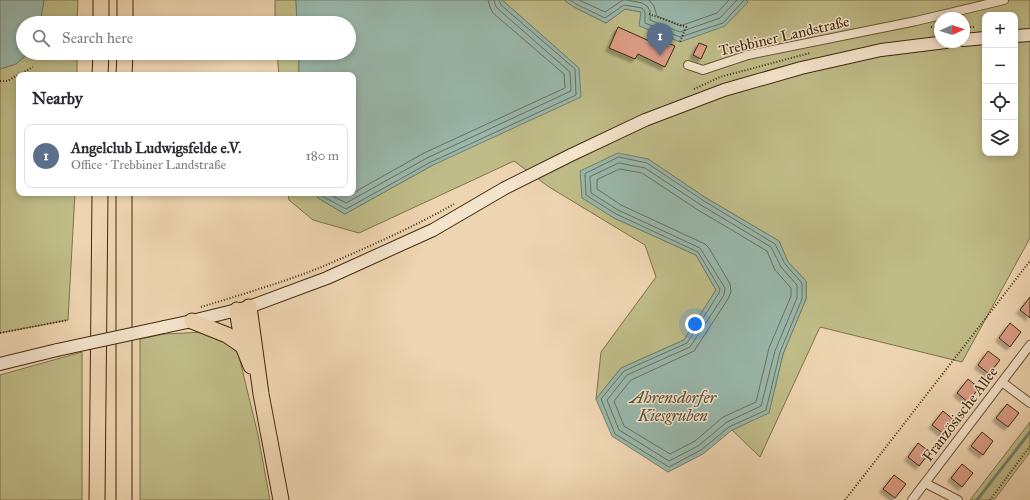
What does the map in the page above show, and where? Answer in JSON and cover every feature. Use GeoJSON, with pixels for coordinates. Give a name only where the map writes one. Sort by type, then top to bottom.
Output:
{"type":"FeatureCollection","features":[{"type":"Feature","properties":{"kind":"highway"},"geometry":{"type":"LineString","coordinates":[[101,0],[101,16]]}},
{"type":"Feature","properties":{"kind":"highway"},"geometry":{"type":"LineString","coordinates":[[125,0],[125,16]]}},
{"type":"Feature","properties":{"kind":"highway"},"geometry":{"type":"LineString","coordinates":[[100,72],[101,60]]}},
{"type":"Feature","properties":{"kind":"highway"},"geometry":{"type":"LineString","coordinates":[[124,72],[125,60]]}},
{"type":"Feature","properties":{"kind":"highway"},"geometry":{"type":"LineString","coordinates":[[97,500],[100,196]]}},
{"type":"Feature","properties":{"kind":"highway"},"geometry":{"type":"LineString","coordinates":[[124,196],[124,500]]}},
{"type":"Feature","properties":{"kind":"highway"},"geometry":{"type":"LineString","coordinates":[[243,308],[243,346],[261,394]]}},
{"type":"Feature","properties":{"kind":"highway"},"geometry":{"type":"LineString","coordinates":[[243,308],[281,500]]}},
{"type":"Feature","properties":{"kind":"highway"},"geometry":{"type":"LineString","coordinates":[[192,321],[227,335],[243,346]]}},
{"type":"Feature","properties":{"kind":"main road"},"geometry":{"type":"LineString","coordinates":[[1018,36],[1030,35]]}},
{"type":"Feature","properties":{"kind":"main road"},"geometry":{"type":"LineString","coordinates":[[970,39],[982,38]]}},
{"type":"Feature","properties":{"kind":"main road"},"geometry":{"type":"LineString","coordinates":[[0,364],[57,350],[192,321],[243,308],[327,278],[427,233],[505,188],[571,155],[645,120],[710,95],[801,68],[881,50],[934,43]]}},
{"type":"Feature","properties":{"kind":"street","name":"Trebbiner Landstraße"},"geometry":{"type":"LineString","coordinates":[[688,65],[703,70],[748,55],[916,21],[1004,0]]}},
{"type":"Feature","properties":{"kind":"street","name":"Französische Allee"},"geometry":{"type":"LineString","coordinates":[[912,500],[1030,346]]}},
{"type":"Feature","properties":{"kind":"street"},"geometry":{"type":"LineString","coordinates":[[1002,382],[1030,403]]}},
{"type":"Feature","properties":{"kind":"street"},"geometry":{"type":"LineString","coordinates":[[925,483],[958,500]]}},
{"type":"Feature","properties":{"kind":"path"},"geometry":{"type":"LineString","coordinates":[[649,14],[686,26],[680,42]]}},
{"type":"Feature","properties":{"kind":"path"},"geometry":{"type":"LineString","coordinates":[[23,72],[32,67]]}},
{"type":"Feature","properties":{"kind":"path"},"geometry":{"type":"LineString","coordinates":[[0,81],[7,81],[16,76]]}},
{"type":"Feature","properties":{"kind":"path"},"geometry":{"type":"LineString","coordinates":[[845,500],[1030,261]]}},
{"type":"Feature","properties":{"kind":"path"},"geometry":{"type":"LineString","coordinates":[[0,333],[68,320]]}},
{"type":"Feature","properties":{"kind":"path"},"geometry":{"type":"LineString","coordinates":[[990,500],[1030,446]]}},
{"type":"Feature","properties":{"kind":"shaded area"},"geometry":{"type":"Polygon","coordinates":[[[44,0],[78,0],[77,16],[41,16],[44,0]]]}},
{"type":"Feature","properties":{"kind":"shaded area"},"geometry":{"type":"Polygon","coordinates":[[[275,0],[296,0],[297,16],[275,16],[275,0]]]}},
{"type":"Feature","properties":{"kind":"shaded area"},"geometry":{"type":"Polygon","coordinates":[[[502,0],[564,0],[574,7],[606,23],[625,9],[641,12],[640,26],[748,2],[746,0],[1030,0],[1030,238],[962,362],[820,327],[760,457],[732,430],[769,412],[783,354],[806,299],[806,281],[788,262],[779,241],[706,198],[648,159],[582,197],[614,218],[696,255],[716,290],[684,340],[621,368],[596,399],[601,352],[656,277],[645,245],[549,187],[514,161],[359,233],[313,220],[289,200],[288,196],[318,196],[318,198],[345,214],[431,166],[579,68],[502,0]]]}},
{"type":"Feature","properties":{"kind":"shaded area"},"geometry":{"type":"Polygon","coordinates":[[[20,60],[77,60],[77,72],[16,72],[16,196],[75,196],[68,320],[0,333],[0,69],[16,64],[20,60]]]}},
{"type":"Feature","properties":{"kind":"shaded area"},"geometry":{"type":"Polygon","coordinates":[[[278,60],[299,60],[299,72],[279,72],[278,60]]]}},
{"type":"Feature","properties":{"kind":"shaded area"},"geometry":{"type":"Polygon","coordinates":[[[206,332],[237,348],[258,435],[270,500],[140,500],[140,339],[164,334],[206,332]]]}},
{"type":"Feature","properties":{"kind":"shaded area"},"geometry":{"type":"Polygon","coordinates":[[[82,352],[82,500],[0,500],[0,375],[82,352]]]}},
{"type":"Feature","properties":{"kind":"shaded area"},"geometry":{"type":"Polygon","coordinates":[[[1030,422],[1030,452],[994,500],[970,500],[1030,422]]]}},
{"type":"Feature","properties":{"kind":"water"},"geometry":{"type":"Polygon","coordinates":[[[0,0],[44,0],[41,16],[16,16],[16,60],[20,60],[16,64],[0,69],[0,0]]]}},
{"type":"Feature","properties":{"kind":"water"},"geometry":{"type":"Polygon","coordinates":[[[296,0],[502,0],[579,68],[581,97],[431,166],[345,214],[318,198],[318,196],[356,196],[356,72],[299,72],[299,60],[356,60],[356,16],[297,16],[296,0]]]}},
{"type":"Feature","properties":{"kind":"water"},"geometry":{"type":"Polygon","coordinates":[[[564,0],[746,0],[748,2],[725,26],[680,42],[639,26],[641,12],[625,9],[606,23],[574,7],[564,0]]]}},
{"type":"Feature","properties":{"kind":"water","name":"Ahrensdorfer Kiesgruben"},"geometry":{"type":"Polygon","coordinates":[[[618,153],[648,159],[706,198],[779,241],[788,262],[806,281],[806,299],[783,354],[769,413],[732,430],[703,454],[668,472],[612,436],[596,399],[621,368],[684,340],[716,290],[696,255],[614,218],[582,198],[580,171],[618,153]]]}},
{"type":"Feature","properties":{"kind":"building"},"geometry":{"type":"Polygon","coordinates":[[[618,27],[654,43],[657,38],[675,46],[665,67],[638,54],[635,59],[609,48],[618,27]]]}},
{"type":"Feature","properties":{"kind":"building"},"geometry":{"type":"Polygon","coordinates":[[[699,43],[707,46],[701,59],[693,55],[699,43]]]}},
{"type":"Feature","properties":{"kind":"building"},"geometry":{"type":"Polygon","coordinates":[[[1030,297],[1030,318],[1020,310],[1030,297]]]}},
{"type":"Feature","properties":{"kind":"building"},"geometry":{"type":"Polygon","coordinates":[[[1010,323],[1021,332],[1010,347],[999,338],[1010,323]]]}},
{"type":"Feature","properties":{"kind":"building"},"geometry":{"type":"Polygon","coordinates":[[[988,351],[1000,360],[989,374],[978,365],[988,351]]]}},
{"type":"Feature","properties":{"kind":"building"},"geometry":{"type":"Polygon","coordinates":[[[968,379],[979,388],[968,402],[957,393],[968,379]]]}},
{"type":"Feature","properties":{"kind":"building"},"geometry":{"type":"Polygon","coordinates":[[[1007,404],[1019,413],[1008,427],[996,418],[1007,404]]]}},
{"type":"Feature","properties":{"kind":"building"},"geometry":{"type":"Polygon","coordinates":[[[943,411],[954,420],[944,434],[932,425],[943,411]]]}},
{"type":"Feature","properties":{"kind":"building"},"geometry":{"type":"Polygon","coordinates":[[[982,432],[993,441],[983,455],[971,446],[982,432]]]}},
{"type":"Feature","properties":{"kind":"building"},"geometry":{"type":"Polygon","coordinates":[[[918,443],[930,452],[919,466],[908,457],[918,443]]]}},
{"type":"Feature","properties":{"kind":"building"},"geometry":{"type":"Polygon","coordinates":[[[962,464],[973,473],[962,487],[951,478],[962,464]]]}},
{"type":"Feature","properties":{"kind":"building"},"geometry":{"type":"Polygon","coordinates":[[[894,475],[906,484],[895,498],[883,489],[894,475]]]}},
{"type":"Feature","properties":{"kind":"waterway"},"geometry":{"type":"LineString","coordinates":[[977,500],[1030,432]]}},
{"type":"Feature","properties":{"kind":"place","name":"Angelclub Ludwigsfelde e.V."},"geometry":{"type":"Point","coordinates":[660,56]}}]}
